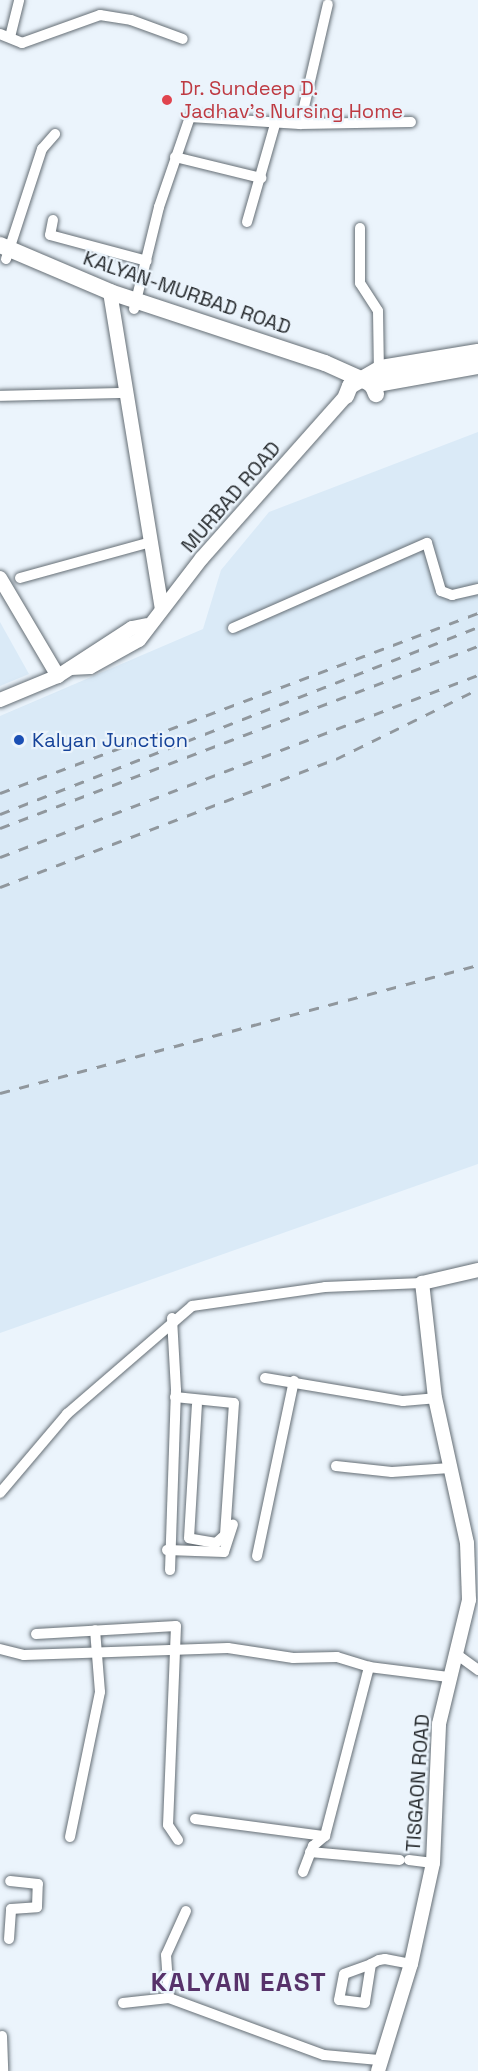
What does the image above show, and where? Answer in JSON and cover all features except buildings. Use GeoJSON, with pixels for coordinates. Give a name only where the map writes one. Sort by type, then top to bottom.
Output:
{"type":"FeatureCollection","features":[{"type":"Feature","properties":{"kind":"main road","name":"KALYAN-MURBAD ROAD"},"geometry":{"type":"LineString","coordinates":[[4,252],[110,297],[265,348],[366,385],[478,366]]}},
{"type":"Feature","properties":{"kind":"main road"},"geometry":{"type":"LineString","coordinates":[[366,385],[478,352]]}},
{"type":"Feature","properties":{"kind":"street"},"geometry":{"type":"LineString","coordinates":[[19,0],[5,35],[22,43],[100,15],[131,20],[183,39]]}},
{"type":"Feature","properties":{"kind":"street"},"geometry":{"type":"LineString","coordinates":[[300,124],[328,4]]}},
{"type":"Feature","properties":{"kind":"street"},"geometry":{"type":"LineString","coordinates":[[136,305],[185,124],[194,114],[300,124],[411,122]]}},
{"type":"Feature","properties":{"kind":"street"},"geometry":{"type":"LineString","coordinates":[[247,222],[276,121]]}},
{"type":"Feature","properties":{"kind":"street"},"geometry":{"type":"LineString","coordinates":[[4,252],[42,149],[55,135]]}},
{"type":"Feature","properties":{"kind":"street"},"geometry":{"type":"LineString","coordinates":[[175,157],[261,178]]}},
{"type":"Feature","properties":{"kind":"street"},"geometry":{"type":"LineString","coordinates":[[52,220],[50,235],[147,261]]}},
{"type":"Feature","properties":{"kind":"street"},"geometry":{"type":"LineString","coordinates":[[360,228],[360,283],[378,311],[366,385]]}},
{"type":"Feature","properties":{"kind":"street"},"geometry":{"type":"LineString","coordinates":[[110,297],[147,543],[162,608]]}},
{"type":"Feature","properties":{"kind":"street","name":"MURBAD ROAD"},"geometry":{"type":"LineString","coordinates":[[0,700],[58,676],[71,668],[90,667],[139,640],[147,625],[162,608],[366,385]]}},
{"type":"Feature","properties":{"kind":"street"},"geometry":{"type":"LineString","coordinates":[[0,396],[125,393]]}},
{"type":"Feature","properties":{"kind":"street"},"geometry":{"type":"LineString","coordinates":[[20,578],[147,543]]}},
{"type":"Feature","properties":{"kind":"street"},"geometry":{"type":"LineString","coordinates":[[233,627],[427,543],[441,591],[452,595],[478,589]]}},
{"type":"Feature","properties":{"kind":"street"},"geometry":{"type":"LineString","coordinates":[[0,578],[58,676]]}},
{"type":"Feature","properties":{"kind":"street"},"geometry":{"type":"LineString","coordinates":[[0,1493],[68,1414],[172,1318],[192,1306],[325,1287],[422,1283],[478,1270]]}},
{"type":"Feature","properties":{"kind":"street","name":"TISGAON ROAD"},"geometry":{"type":"LineString","coordinates":[[378,2065],[411,1964],[433,1863],[436,1752],[448,1677],[459,1656],[473,1563],[435,1398],[422,1283]]}},
{"type":"Feature","properties":{"kind":"street"},"geometry":{"type":"LineString","coordinates":[[170,1570],[167,1550],[175,1394],[172,1318]]}},
{"type":"Feature","properties":{"kind":"street"},"geometry":{"type":"LineString","coordinates":[[265,1378],[294,1381],[403,1401],[435,1398]]}},
{"type":"Feature","properties":{"kind":"street"},"geometry":{"type":"LineString","coordinates":[[257,1556],[294,1381]]}},
{"type":"Feature","properties":{"kind":"street"},"geometry":{"type":"LineString","coordinates":[[167,1550],[220,1552],[230,1545],[240,1400],[230,1392],[175,1394]]}},
{"type":"Feature","properties":{"kind":"street"},"geometry":{"type":"LineString","coordinates":[[175,1394],[234,1403],[225,1534],[216,1543],[189,1538],[196,1405]]}},
{"type":"Feature","properties":{"kind":"street"},"geometry":{"type":"LineString","coordinates":[[336,1466],[392,1472],[450,1468]]}},
{"type":"Feature","properties":{"kind":"street"},"geometry":{"type":"LineString","coordinates":[[36,1634],[174,1625],[177,1647],[168,1825],[178,1840]]}},
{"type":"Feature","properties":{"kind":"street"},"geometry":{"type":"LineString","coordinates":[[70,1837],[100,1692],[95,1630]]}},
{"type":"Feature","properties":{"kind":"street"},"geometry":{"type":"LineString","coordinates":[[0,1649],[24,1655],[177,1647],[337,1657],[369,1667],[448,1677]]}},
{"type":"Feature","properties":{"kind":"street"},"geometry":{"type":"LineString","coordinates":[[459,1656],[478,1670]]}},
{"type":"Feature","properties":{"kind":"street"},"geometry":{"type":"LineString","coordinates":[[303,1872],[310,1852],[325,1836],[369,1667]]}},
{"type":"Feature","properties":{"kind":"street"},"geometry":{"type":"LineString","coordinates":[[195,1820],[325,1836]]}},
{"type":"Feature","properties":{"kind":"street"},"geometry":{"type":"LineString","coordinates":[[310,1852],[433,1863]]}},
{"type":"Feature","properties":{"kind":"street"},"geometry":{"type":"LineString","coordinates":[[8,1938],[11,1909],[37,1907],[38,1884],[10,1881]]}},
{"type":"Feature","properties":{"kind":"street"},"geometry":{"type":"LineString","coordinates":[[169,1998],[166,1955],[186,1911]]}},
{"type":"Feature","properties":{"kind":"street"},"geometry":{"type":"LineString","coordinates":[[370,1964],[390,1959],[411,1964]]}},
{"type":"Feature","properties":{"kind":"street"},"geometry":{"type":"LineString","coordinates":[[123,2003],[169,1998],[324,2055],[378,2065]]}},
{"type":"Feature","properties":{"kind":"street"},"geometry":{"type":"LineString","coordinates":[[2,2036],[3,2071]]}},
{"type":"Feature","properties":{"kind":"shaded area"},"geometry":{"type":"Polygon","coordinates":[[[478,432],[478,1164],[0,1333],[0,716],[203,629],[221,570],[269,512],[478,432]]]}},
{"type":"Feature","properties":{"kind":"shaded area"},"geometry":{"type":"Polygon","coordinates":[[[0,622],[29,674],[0,686],[0,622]]]}},
{"type":"Feature","properties":{"kind":"railway"},"geometry":{"type":"LineString","coordinates":[[0,793],[478,613]]}},
{"type":"Feature","properties":{"kind":"railway"},"geometry":{"type":"LineString","coordinates":[[0,814],[478,627]]}},
{"type":"Feature","properties":{"kind":"railway"},"geometry":{"type":"LineString","coordinates":[[0,828],[478,646]]}},
{"type":"Feature","properties":{"kind":"railway"},"geometry":{"type":"LineString","coordinates":[[0,857],[478,675]]}},
{"type":"Feature","properties":{"kind":"railway"},"geometry":{"type":"LineString","coordinates":[[0,887],[336,759],[478,689]]}},
{"type":"Feature","properties":{"kind":"railway"},"geometry":{"type":"LineString","coordinates":[[0,1093],[478,965]]}},
{"type":"Feature","properties":{"kind":"place","name":"Dr. Sundeep D. Jadhav's Nursing Home"},"geometry":{"type":"Point","coordinates":[167,100]}},
{"type":"Feature","properties":{"kind":"place","name":"Kalyan Junction"},"geometry":{"type":"Point","coordinates":[19,740]}},
{"type":"Feature","properties":{"kind":"district","name":"KALYAN EAST"},"geometry":{"type":"Point","coordinates":[239,1983]}}]}
